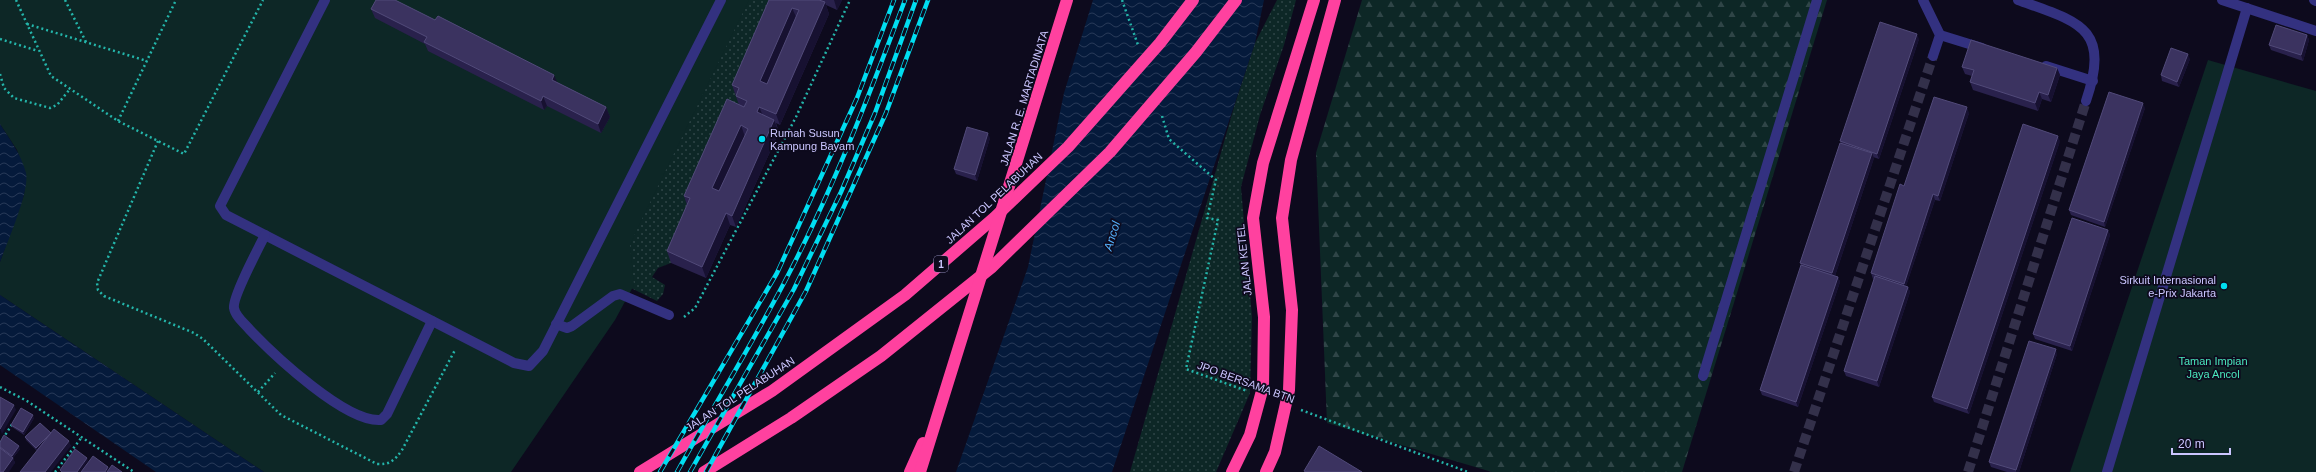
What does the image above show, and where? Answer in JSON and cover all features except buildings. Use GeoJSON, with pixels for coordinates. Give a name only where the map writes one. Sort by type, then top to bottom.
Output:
{"type":"FeatureCollection","features":[{"type":"Feature","properties":{"kind":"highway","name":"JALAN R. E. MARTADINATA"},"geometry":{"type":"LineString","coordinates":[[920,472],[1067,0]]}},
{"type":"Feature","properties":{"kind":"highway","name":"JALAN TOL PELABUHAN"},"geometry":{"type":"LineString","coordinates":[[640,472],[772,391],[905,295],[994,218],[1068,147],[1160,43],[1193,0]]}},
{"type":"Feature","properties":{"kind":"highway"},"geometry":{"type":"LineString","coordinates":[[704,472],[791,418],[881,356],[992,267],[1110,152],[1196,52],[1236,0]]}},
{"type":"Feature","properties":{"kind":"highway","name":"JALAN KETEL"},"geometry":{"type":"LineString","coordinates":[[1232,472],[1250,434],[1263,387],[1264,317],[1253,218],[1263,163],[1314,0]]}},
{"type":"Feature","properties":{"kind":"highway"},"geometry":{"type":"LineString","coordinates":[[1266,472],[1275,452],[1289,390],[1292,310],[1282,218],[1291,160],[1335,0]]}},
{"type":"Feature","properties":{"kind":"highway","name":"JALAN R. E. MARTADINATA"},"geometry":{"type":"LineString","coordinates":[[910,472],[947,387]]}},
{"type":"Feature","properties":{"kind":"street"},"geometry":{"type":"LineString","coordinates":[[325,0],[220,206],[226,215],[514,363],[529,366],[537,360],[543,351],[721,0]]}},
{"type":"Feature","properties":{"kind":"street"},"geometry":{"type":"LineString","coordinates":[[1703,376],[1817,0]]}},
{"type":"Feature","properties":{"kind":"street"},"geometry":{"type":"LineString","coordinates":[[1923,0],[1940,35],[1933,56]]}},
{"type":"Feature","properties":{"kind":"street"},"geometry":{"type":"LineString","coordinates":[[2018,0],[2067,18],[2078,24],[2091,41],[2095,53],[2093,81],[2086,102]]}},
{"type":"Feature","properties":{"kind":"street"},"geometry":{"type":"LineString","coordinates":[[2222,0],[2316,31]]}},
{"type":"Feature","properties":{"kind":"street"},"geometry":{"type":"LineString","coordinates":[[2107,472],[2247,8]]}},
{"type":"Feature","properties":{"kind":"street"},"geometry":{"type":"LineString","coordinates":[[1940,35],[1992,50]]}},
{"type":"Feature","properties":{"kind":"street"},"geometry":{"type":"LineString","coordinates":[[2036,63],[2093,81]]}},
{"type":"Feature","properties":{"kind":"street"},"geometry":{"type":"LineString","coordinates":[[265,235],[234,301],[236,314],[284,362],[316,390],[339,405],[372,421],[381,420],[386,414],[432,321]]}},
{"type":"Feature","properties":{"kind":"street"},"geometry":{"type":"LineString","coordinates":[[556,324],[567,328],[572,326],[613,296],[620,294],[669,315]]}},
{"type":"Feature","properties":{"kind":"path"},"geometry":{"type":"LineString","coordinates":[[16,0],[38,51],[51,76],[118,121],[184,154],[263,0]]}},
{"type":"Feature","properties":{"kind":"path"},"geometry":{"type":"LineString","coordinates":[[65,0],[86,43]]}},
{"type":"Feature","properties":{"kind":"path"},"geometry":{"type":"LineString","coordinates":[[118,121],[176,0]]}},
{"type":"Feature","properties":{"kind":"path"},"geometry":{"type":"LineString","coordinates":[[669,315],[682,317],[695,308],[796,117],[850,0]]}},
{"type":"Feature","properties":{"kind":"path"},"geometry":{"type":"LineString","coordinates":[[27,24],[147,61]]}},
{"type":"Feature","properties":{"kind":"path"},"geometry":{"type":"LineString","coordinates":[[0,39],[38,51]]}},
{"type":"Feature","properties":{"kind":"path"},"geometry":{"type":"LineString","coordinates":[[0,74],[4,88],[14,98],[50,108],[57,105],[70,89]]}},
{"type":"Feature","properties":{"kind":"path","name":"JPO BERSAMA BTN"},"geometry":{"type":"LineString","coordinates":[[1216,180],[1207,218],[1218,220],[1186,369],[1252,393]]}},
{"type":"Feature","properties":{"kind":"path"},"geometry":{"type":"LineString","coordinates":[[258,392],[284,362]]}},
{"type":"Feature","properties":{"kind":"path"},"geometry":{"type":"LineString","coordinates":[[0,387],[27,401],[134,472]]}},
{"type":"Feature","properties":{"kind":"path","name":"JPO BERSAMA BTN"},"geometry":{"type":"LineString","coordinates":[[1296,408],[1468,472]]}},
{"type":"Feature","properties":{"kind":"path"},"geometry":{"type":"LineString","coordinates":[[0,443],[17,418]]}},
{"type":"Feature","properties":{"kind":"path"},"geometry":{"type":"LineString","coordinates":[[55,472],[82,437]]}},
{"type":"Feature","properties":{"kind":"green space"},"geometry":{"type":"Polygon","coordinates":[[[0,0],[749,0],[630,245],[634,285],[615,320],[511,472],[264,472],[0,295],[0,262],[24,195],[26,175],[17,150],[0,124],[0,0]]]}},
{"type":"Feature","properties":{"kind":"green space"},"geometry":{"type":"Polygon","coordinates":[[[736,0],[779,0],[743,100],[671,263],[658,268],[652,277],[665,285],[663,294],[657,301],[623,284],[644,162],[736,0]]]}},
{"type":"Feature","properties":{"kind":"green space"},"geometry":{"type":"Polygon","coordinates":[[[1277,0],[1296,0],[1284,45],[1260,115],[1241,187],[1252,317],[1250,393],[1216,472],[1130,472],[1234,107],[1255,43],[1277,0]]]}},
{"type":"Feature","properties":{"kind":"green space"},"geometry":{"type":"Polygon","coordinates":[[[1362,0],[1827,0],[1682,472],[1492,472],[1327,423],[1316,153],[1362,0]]]}},
{"type":"Feature","properties":{"kind":"green space","name":"Sirkuit Internasional e-Prix Jakarta"},"geometry":{"type":"Polygon","coordinates":[[[2208,60],[2316,91],[2316,472],[2070,472],[2208,60]]]}},
{"type":"Feature","properties":{"kind":"water","name":"Ancol"},"geometry":{"type":"Polygon","coordinates":[[[1093,0],[1264,0],[1255,43],[1112,472],[956,472],[1028,267],[1064,93],[1093,0]]]}},
{"type":"Feature","properties":{"kind":"water"},"geometry":{"type":"Polygon","coordinates":[[[0,124],[15,147],[21,160],[26,173],[26,181],[25,192],[17,217],[0,262],[0,124]]]}},
{"type":"Feature","properties":{"kind":"water"},"geometry":{"type":"Polygon","coordinates":[[[0,295],[264,472],[156,472],[0,365],[0,295]]]}},
{"type":"Feature","properties":{"kind":"tunnel"},"geometry":{"type":"LineString","coordinates":[[1794,472],[1933,56]]}},
{"type":"Feature","properties":{"kind":"tunnel"},"geometry":{"type":"LineString","coordinates":[[1968,472],[2086,101]]}},
{"type":"Feature","properties":{"kind":"railway"},"geometry":{"type":"LineString","coordinates":[[660,472],[777,273],[857,98],[894,0]]}},
{"type":"Feature","properties":{"kind":"railway"},"geometry":{"type":"LineString","coordinates":[[677,472],[758,331],[802,249],[849,143],[905,0]]}},
{"type":"Feature","properties":{"kind":"railway"},"geometry":{"type":"LineString","coordinates":[[690,472],[794,289],[841,192],[875,113],[916,0]]}},
{"type":"Feature","properties":{"kind":"railway"},"geometry":{"type":"LineString","coordinates":[[706,472],[806,291],[886,113],[928,0]]}},
{"type":"Feature","properties":{"kind":"place","name":"Rumah Susun Kampung Bayam"},"geometry":{"type":"Point","coordinates":[762,139]}},
{"type":"Feature","properties":{"kind":"place","name":"Sirkuit Internasional e-Prix Jakarta"},"geometry":{"type":"Point","coordinates":[2224,286]}},
{"type":"Feature","properties":{"kind":"park label","name":"Taman Impian Jaya Ancol"},"geometry":{"type":"Point","coordinates":[2213,367]}}]}
